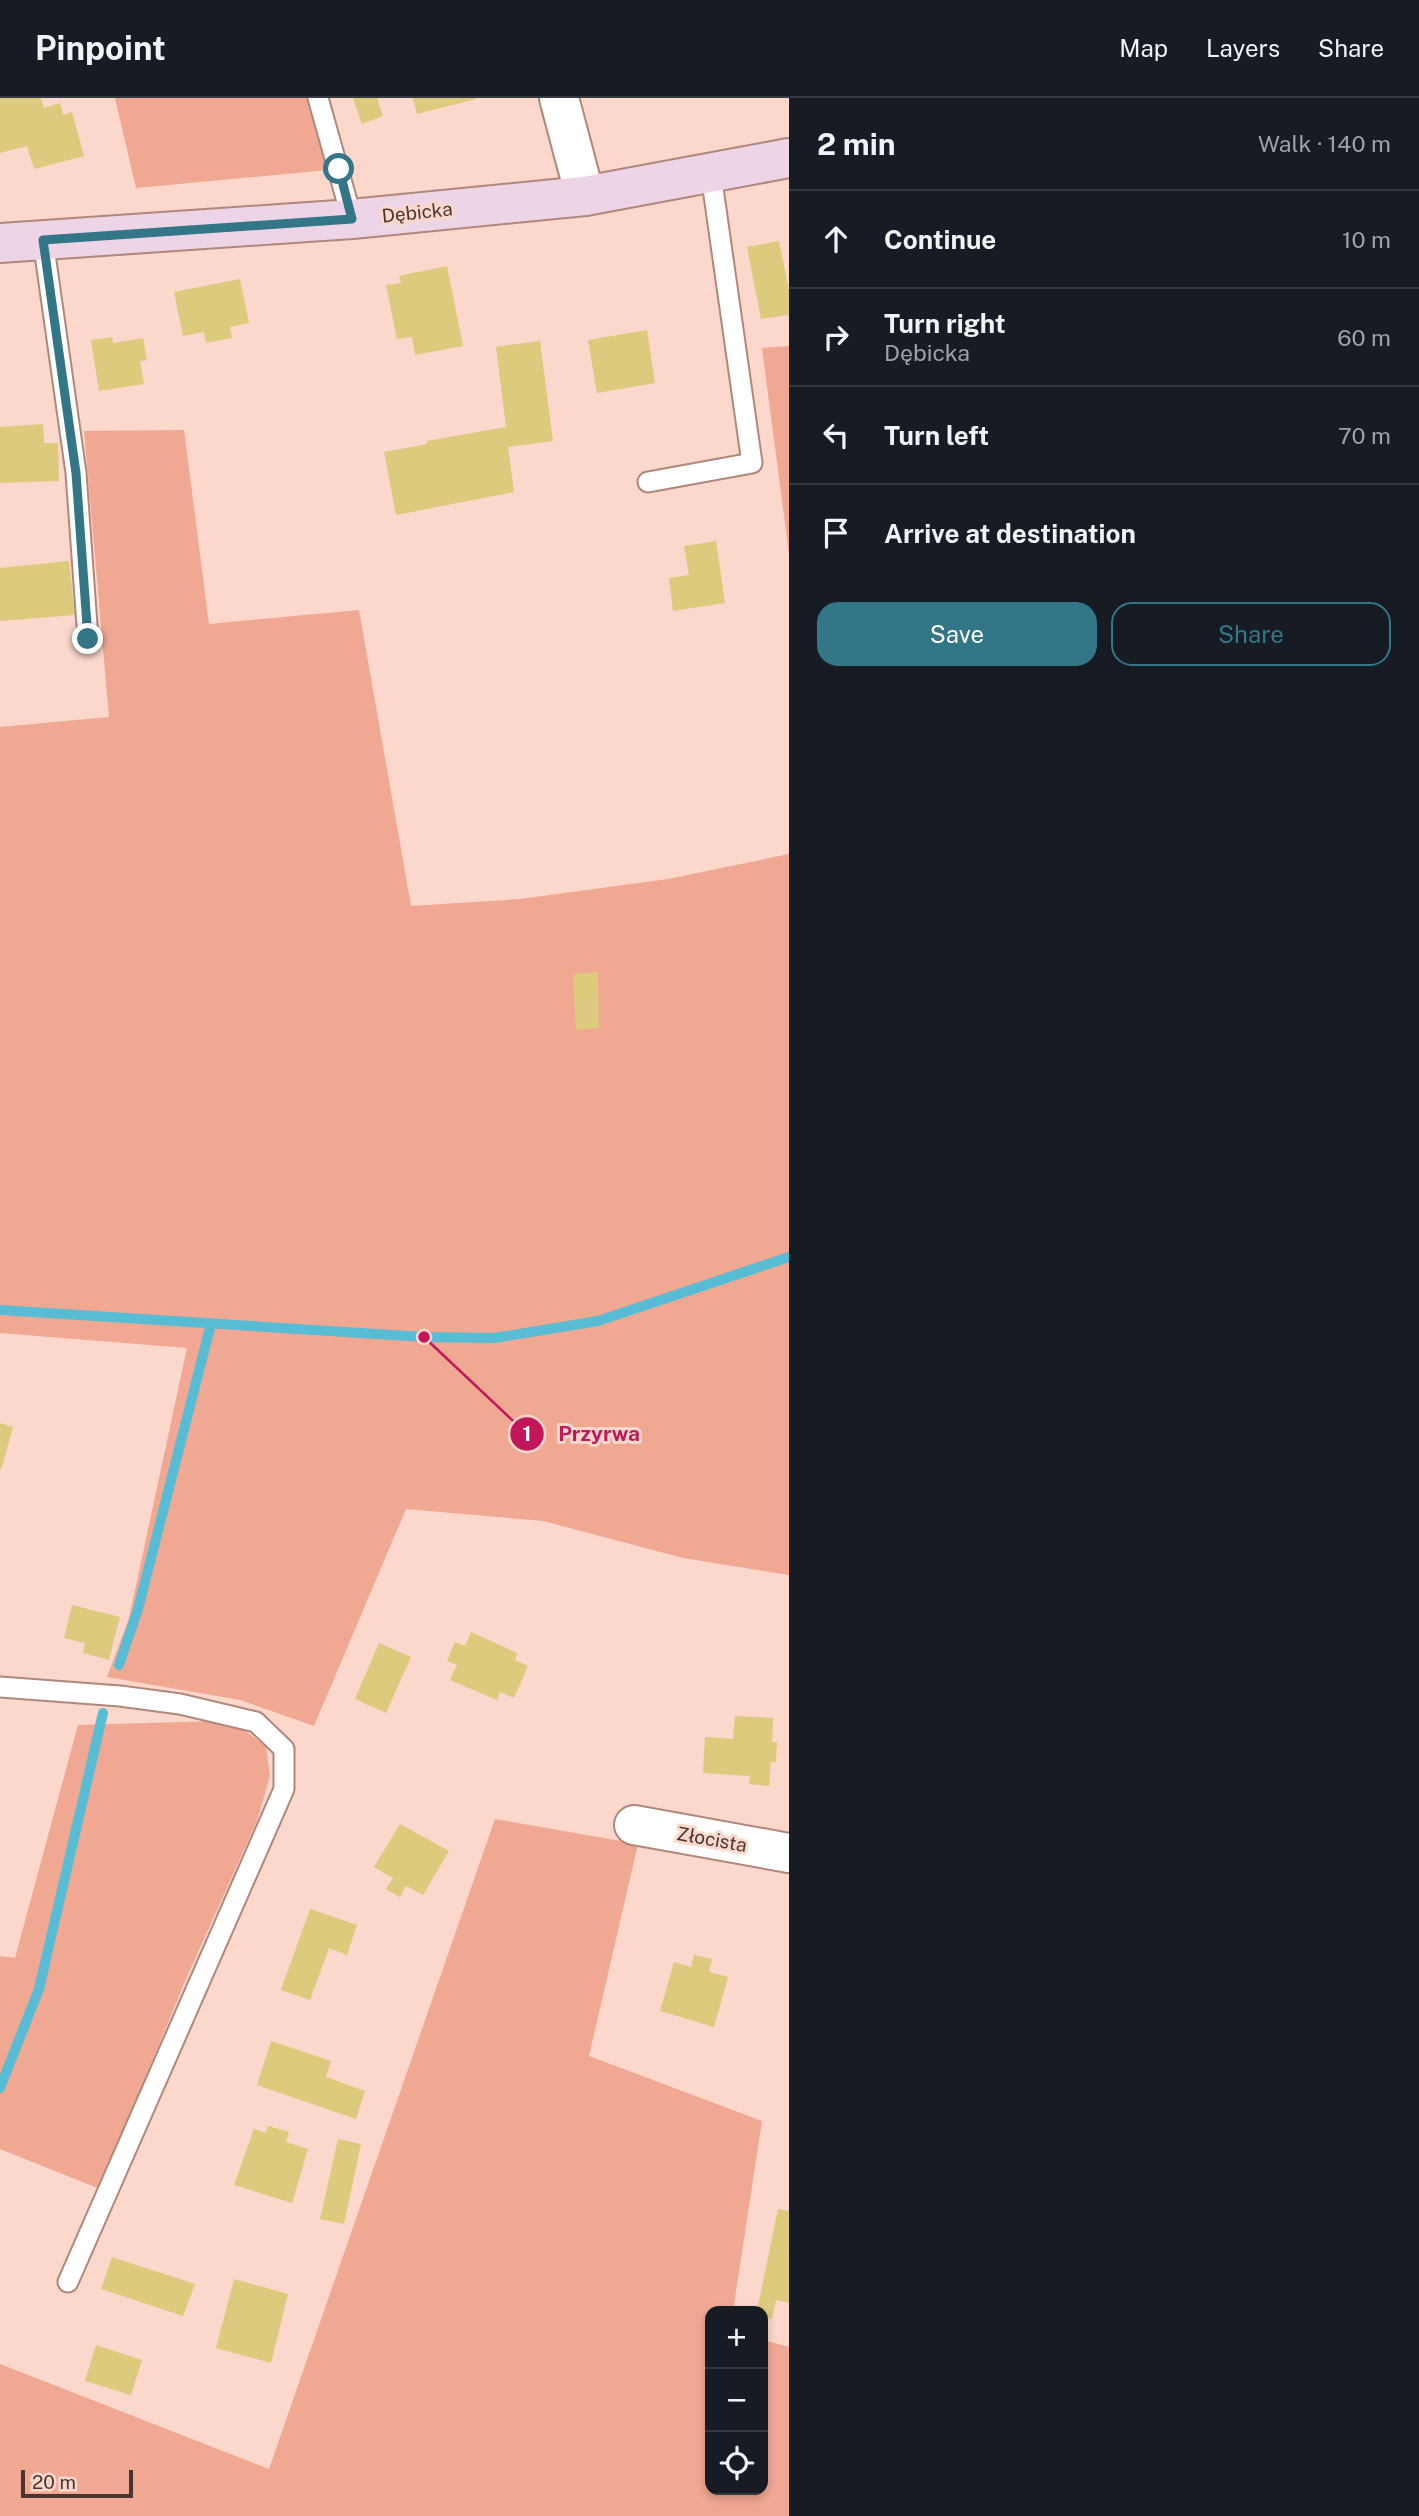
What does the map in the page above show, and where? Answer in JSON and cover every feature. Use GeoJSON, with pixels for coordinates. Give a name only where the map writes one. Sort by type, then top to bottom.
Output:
{"type":"FeatureCollection","features":[{"type":"Feature","properties":{"kind":"street"},"geometry":{"type":"LineString","coordinates":[[559,98],[586,196]]}},
{"type":"Feature","properties":{"kind":"street","name":"Dębicka"},"geometry":{"type":"LineString","coordinates":[[0,243],[352,219],[586,196],[789,158]]}},
{"type":"Feature","properties":{"kind":"street","name":"Złocista"},"geometry":{"type":"LineString","coordinates":[[634,1825],[789,1853]]}},
{"type":"Feature","properties":{"kind":"lane"},"geometry":{"type":"LineString","coordinates":[[318,98],[352,219]]}},
{"type":"Feature","properties":{"kind":"lane"},"geometry":{"type":"LineString","coordinates":[[648,482],[751,463],[711,174]]}},
{"type":"Feature","properties":{"kind":"lane"},"geometry":{"type":"LineString","coordinates":[[43,240],[76,473],[88,639]]}},
{"type":"Feature","properties":{"kind":"lane"},"geometry":{"type":"LineString","coordinates":[[0,1687],[120,1696],[180,1704],[256,1722],[284,1749],[284,1789],[68,2282]]}},
{"type":"Feature","properties":{"kind":"shaded area"},"geometry":{"type":"Polygon","coordinates":[[[115,98],[315,98],[339,169],[136,188],[115,98]]]}},
{"type":"Feature","properties":{"kind":"shaded area"},"geometry":{"type":"Polygon","coordinates":[[[789,346],[789,554],[762,348],[789,346]]]}},
{"type":"Feature","properties":{"kind":"shaded area"},"geometry":{"type":"Polygon","coordinates":[[[184,430],[209,624],[359,610],[411,906],[520,899],[668,879],[789,854],[789,1575],[683,1558],[543,1521],[406,1509],[314,1726],[240,1700],[107,1677],[129,1618],[187,1348],[0,1333],[0,727],[109,717],[84,431],[184,430]]]}},
{"type":"Feature","properties":{"kind":"shaded area"},"geometry":{"type":"Polygon","coordinates":[[[217,1721],[245,1731],[266,1746],[270,1776],[257,1821],[186,1979],[100,2189],[0,2149],[0,1956],[15,1958],[78,1725],[217,1721]]]}},
{"type":"Feature","properties":{"kind":"shaded area"},"geometry":{"type":"Polygon","coordinates":[[[495,1819],[638,1844],[589,2056],[762,2121],[734,2306],[705,2306],[705,2495],[768,2495],[768,2341],[789,2347],[789,2516],[0,2516],[0,2364],[269,2469],[495,1819]]]}},
{"type":"Feature","properties":{"kind":"building"},"geometry":{"type":"Polygon","coordinates":[[[0,98],[41,98],[44,108],[60,103],[63,115],[72,112],[84,156],[34,169],[27,146],[0,153],[0,98]]]}},
{"type":"Feature","properties":{"kind":"building"},"geometry":{"type":"Polygon","coordinates":[[[353,98],[377,98],[383,116],[362,124],[353,98]]]}},
{"type":"Feature","properties":{"kind":"building"},"geometry":{"type":"Polygon","coordinates":[[[413,98],[476,98],[476,99],[417,114],[413,98]]]}},
{"type":"Feature","properties":{"kind":"building"},"geometry":{"type":"Polygon","coordinates":[[[779,241],[789,290],[789,315],[761,319],[747,247],[779,241]]]}},
{"type":"Feature","properties":{"kind":"building"},"geometry":{"type":"Polygon","coordinates":[[[447,266],[463,346],[415,355],[412,337],[397,339],[386,285],[401,283],[399,276],[447,266]]]}},
{"type":"Feature","properties":{"kind":"building"},"geometry":{"type":"Polygon","coordinates":[[[240,279],[249,323],[230,327],[232,338],[206,343],[204,332],[183,336],[174,292],[240,279]]]}},
{"type":"Feature","properties":{"kind":"building"},"geometry":{"type":"Polygon","coordinates":[[[647,330],[655,383],[597,393],[588,340],[647,330]]]}},
{"type":"Feature","properties":{"kind":"building"},"geometry":{"type":"Polygon","coordinates":[[[112,337],[113,343],[143,338],[147,360],[140,361],[144,384],[99,391],[91,340],[112,337]]]}},
{"type":"Feature","properties":{"kind":"building"},"geometry":{"type":"Polygon","coordinates":[[[540,341],[553,441],[508,447],[514,492],[396,515],[384,452],[427,444],[427,441],[506,427],[496,347],[540,341]]]}},
{"type":"Feature","properties":{"kind":"building"},"geometry":{"type":"Polygon","coordinates":[[[43,424],[44,443],[58,443],[59,481],[0,483],[0,427],[43,424]]]}},
{"type":"Feature","properties":{"kind":"building"},"geometry":{"type":"Polygon","coordinates":[[[716,541],[725,603],[673,611],[669,578],[689,575],[684,546],[716,541]]]}},
{"type":"Feature","properties":{"kind":"building"},"geometry":{"type":"Polygon","coordinates":[[[69,561],[75,615],[0,621],[0,568],[69,561]]]}},
{"type":"Feature","properties":{"kind":"building"},"geometry":{"type":"Polygon","coordinates":[[[598,972],[599,1028],[576,1030],[573,974],[598,972]]]}},
{"type":"Feature","properties":{"kind":"building"},"geometry":{"type":"Polygon","coordinates":[[[0,1423],[13,1427],[1,1470],[0,1470],[0,1423]]]}},
{"type":"Feature","properties":{"kind":"building"},"geometry":{"type":"Polygon","coordinates":[[[72,1605],[120,1617],[109,1660],[83,1653],[85,1643],[64,1638],[72,1605]]]}},
{"type":"Feature","properties":{"kind":"building"},"geometry":{"type":"Polygon","coordinates":[[[471,1632],[517,1653],[515,1660],[528,1666],[514,1698],[500,1692],[497,1700],[450,1680],[457,1665],[447,1661],[455,1642],[465,1646],[471,1632]]]}},
{"type":"Feature","properties":{"kind":"building"},"geometry":{"type":"Polygon","coordinates":[[[379,1643],[411,1657],[386,1713],[355,1699],[379,1643]]]}},
{"type":"Feature","properties":{"kind":"building"},"geometry":{"type":"Polygon","coordinates":[[[735,1716],[773,1718],[772,1742],[777,1742],[776,1762],[771,1762],[769,1786],[749,1784],[750,1776],[703,1773],[705,1737],[733,1739],[735,1716]]]}},
{"type":"Feature","properties":{"kind":"building"},"geometry":{"type":"Polygon","coordinates":[[[400,1824],[449,1851],[423,1895],[406,1886],[400,1897],[386,1889],[393,1878],[374,1867],[400,1824]]]}},
{"type":"Feature","properties":{"kind":"building"},"geometry":{"type":"Polygon","coordinates":[[[310,1909],[357,1925],[347,1955],[329,1948],[310,2000],[281,1990],[310,1909]]]}},
{"type":"Feature","properties":{"kind":"building"},"geometry":{"type":"Polygon","coordinates":[[[694,1955],[712,1959],[709,1972],[728,1977],[714,2027],[660,2011],[674,1962],[691,1967],[694,1955]]]}},
{"type":"Feature","properties":{"kind":"building"},"geometry":{"type":"Polygon","coordinates":[[[271,2041],[331,2061],[326,2077],[365,2091],[356,2119],[257,2085],[271,2041]]]}},
{"type":"Feature","properties":{"kind":"building"},"geometry":{"type":"Polygon","coordinates":[[[268,2126],[289,2132],[286,2142],[308,2149],[292,2203],[234,2185],[254,2129],[266,2133],[268,2126]]]}},
{"type":"Feature","properties":{"kind":"building"},"geometry":{"type":"Polygon","coordinates":[[[338,2139],[361,2144],[344,2224],[320,2219],[338,2139]]]}},
{"type":"Feature","properties":{"kind":"building"},"geometry":{"type":"Polygon","coordinates":[[[778,2209],[789,2211],[789,2303],[776,2300],[772,2319],[768,2318],[768,2306],[758,2306],[778,2209]]]}},
{"type":"Feature","properties":{"kind":"building"},"geometry":{"type":"Polygon","coordinates":[[[112,2257],[195,2284],[183,2316],[101,2289],[112,2257]]]}},
{"type":"Feature","properties":{"kind":"building"},"geometry":{"type":"Polygon","coordinates":[[[234,2279],[288,2294],[271,2363],[216,2348],[234,2279]]]}},
{"type":"Feature","properties":{"kind":"building"},"geometry":{"type":"Polygon","coordinates":[[[96,2345],[142,2360],[131,2395],[85,2381],[96,2345]]]}},
{"type":"Feature","properties":{"kind":"waterway"},"geometry":{"type":"LineString","coordinates":[[0,1310],[424,1337],[494,1338],[598,1321],[789,1257]]}},
{"type":"Feature","properties":{"kind":"waterway"},"geometry":{"type":"LineString","coordinates":[[119,1665],[138,1609],[211,1324]]}},
{"type":"Feature","properties":{"kind":"waterway"},"geometry":{"type":"LineString","coordinates":[[0,2088],[39,1989],[103,1713]]}},
{"type":"Feature","properties":{"kind":"place","name":"Przyrwa"},"geometry":{"type":"Point","coordinates":[424,1337]}},
{"type":"Feature","properties":{"kind":"route"},"geometry":{"type":"LineString","coordinates":[[88,639],[76,473],[43,240],[352,219],[339,169]]}}]}
